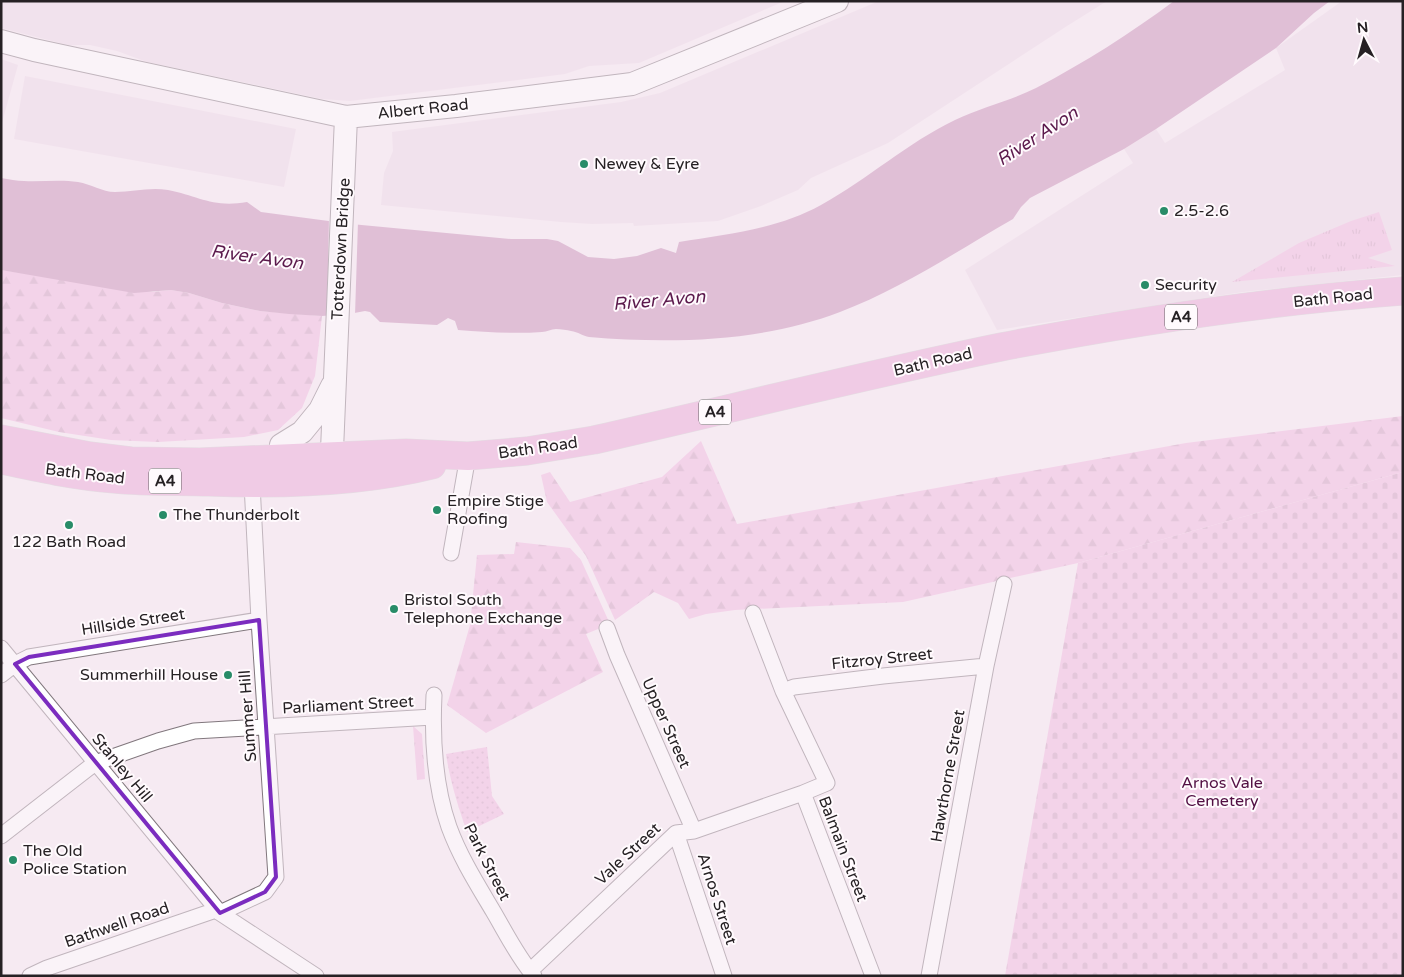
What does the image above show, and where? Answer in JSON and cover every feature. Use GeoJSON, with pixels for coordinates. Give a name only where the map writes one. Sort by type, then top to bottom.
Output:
{"type":"FeatureCollection","features":[{"type":"Feature","properties":{"kind":"highway","name":"Bath Road"},"geometry":{"type":"LineString","coordinates":[[1,439],[90,456],[131,461],[200,462],[401,472],[468,456],[527,451],[594,440],[960,356],[1129,324],[1267,305],[1403,291]]}},
{"type":"Feature","properties":{"kind":"highway","name":"Bath Road"},"geometry":{"type":"LineString","coordinates":[[131,461],[260,451],[281,445]]}},
{"type":"Feature","properties":{"kind":"highway","name":"Bath Road"},"geometry":{"type":"LineString","coordinates":[[1,460],[53,471],[114,479],[252,484],[331,468]]}},
{"type":"Feature","properties":{"kind":"street","name":"Albert Road"},"geometry":{"type":"LineString","coordinates":[[1,41],[34,50],[346,117],[456,106],[632,84],[837,1]]}},
{"type":"Feature","properties":{"kind":"street","name":"Totterdown Bridge"},"geometry":{"type":"LineString","coordinates":[[331,468],[346,117]]}},
{"type":"Feature","properties":{"kind":"street","name":"Totterdown Bridge"},"geometry":{"type":"LineString","coordinates":[[281,445],[302,432],[320,410],[335,381]]}},
{"type":"Feature","properties":{"kind":"street"},"geometry":{"type":"LineString","coordinates":[[451,553],[468,456]]}},
{"type":"Feature","properties":{"kind":"street","name":"Summer Hill"},"geometry":{"type":"LineString","coordinates":[[218,912],[265,892],[276,877],[252,484]]}},
{"type":"Feature","properties":{"kind":"street","name":"Hawthorne Street"},"geometry":{"type":"LineString","coordinates":[[929,976],[986,666],[1004,584]]}},
{"type":"Feature","properties":{"kind":"street","name":"Balmain Street"},"geometry":{"type":"LineString","coordinates":[[753,613],[783,691],[826,783],[803,793],[873,976]]}},
{"type":"Feature","properties":{"kind":"street","name":"Hillside Street"},"geometry":{"type":"LineString","coordinates":[[1,675],[29,656],[259,620]]}},
{"type":"Feature","properties":{"kind":"street","name":"Upper Street"},"geometry":{"type":"LineString","coordinates":[[607,628],[694,831]]}},
{"type":"Feature","properties":{"kind":"street","name":"Stanley Hill"},"geometry":{"type":"LineString","coordinates":[[1,648],[218,912],[316,976]]}},
{"type":"Feature","properties":{"kind":"street","name":"Fitzroy Street"},"geometry":{"type":"LineString","coordinates":[[783,691],[804,685],[986,666]]}},
{"type":"Feature","properties":{"kind":"street","name":"Park Street"},"geometry":{"type":"LineString","coordinates":[[434,695],[433,717],[439,791],[449,827],[464,861],[517,954],[532,973]]}},
{"type":"Feature","properties":{"kind":"street","name":"Parliament Street"},"geometry":{"type":"LineString","coordinates":[[1,836],[95,763],[158,741],[194,731],[433,717]]}},
{"type":"Feature","properties":{"kind":"street","name":"Vale Street"},"geometry":{"type":"LineString","coordinates":[[532,973],[676,833],[694,831],[803,793]]}},
{"type":"Feature","properties":{"kind":"street","name":"Arnos Street"},"geometry":{"type":"LineString","coordinates":[[676,833],[724,976]]}},
{"type":"Feature","properties":{"kind":"street","name":"Bathwell Road"},"geometry":{"type":"LineString","coordinates":[[30,976],[47,968],[218,912]]}},
{"type":"Feature","properties":{"kind":"highlighted area"},"geometry":{"type":"Polygon","coordinates":[[[259,620],[276,877],[265,892],[220,913],[15,664],[29,657],[259,620]]]}},
{"type":"Feature","properties":{"kind":"shaded area"},"geometry":{"type":"Polygon","coordinates":[[[1,1],[785,1],[639,63],[589,66],[565,74],[350,101],[322,99],[147,62],[117,51],[90,45],[68,45],[1,28],[1,1]]]}},
{"type":"Feature","properties":{"kind":"shaded area"},"geometry":{"type":"Polygon","coordinates":[[[879,1],[1107,1],[888,143],[811,178],[798,190],[761,206],[718,221],[634,226],[633,223],[592,224],[561,222],[381,205],[384,173],[393,151],[392,132],[621,102],[660,93],[879,1]]]}},
{"type":"Feature","properties":{"kind":"shaded area"},"geometry":{"type":"Polygon","coordinates":[[[1342,1],[1403,1],[1403,275],[1243,292],[997,330],[965,270],[1133,163],[1124,149],[1156,129],[1165,143],[1285,70],[1276,48],[1342,1]]]}},
{"type":"Feature","properties":{"kind":"shaded area"},"geometry":{"type":"Polygon","coordinates":[[[1,59],[18,65],[1,126],[1,59]]]}},
{"type":"Feature","properties":{"kind":"shaded area"},"geometry":{"type":"Polygon","coordinates":[[[25,76],[296,129],[284,187],[14,139],[25,76]]]}},
{"type":"Feature","properties":{"kind":"green space"},"geometry":{"type":"Polygon","coordinates":[[[1379,212],[1392,250],[1368,258],[1395,266],[1232,282],[1299,243],[1351,221],[1379,212]]]}},
{"type":"Feature","properties":{"kind":"green space"},"geometry":{"type":"Polygon","coordinates":[[[1,270],[153,292],[171,290],[260,311],[322,316],[315,376],[302,408],[278,430],[244,437],[158,442],[111,440],[59,432],[1,418],[1,270]]]}},
{"type":"Feature","properties":{"kind":"green space"},"geometry":{"type":"Polygon","coordinates":[[[1403,416],[1403,472],[1078,563],[903,602],[735,610],[706,614],[689,619],[678,603],[654,592],[615,620],[586,556],[547,502],[541,475],[550,472],[570,502],[662,477],[701,441],[737,524],[1186,443],[1403,416]]]}},
{"type":"Feature","properties":{"kind":"green space","name":"Arnos Vale Cemetery"},"geometry":{"type":"Polygon","coordinates":[[[1403,472],[1403,976],[1005,976],[1078,563],[1403,472]]]}},
{"type":"Feature","properties":{"kind":"green space"},"geometry":{"type":"Polygon","coordinates":[[[516,542],[570,548],[581,560],[610,624],[586,634],[603,672],[486,733],[447,705],[470,625],[477,555],[514,554],[516,542]]]}},
{"type":"Feature","properties":{"kind":"green space"},"geometry":{"type":"Polygon","coordinates":[[[413,726],[422,734],[425,779],[417,780],[413,726]]]}},
{"type":"Feature","properties":{"kind":"green space"},"geometry":{"type":"Polygon","coordinates":[[[487,747],[492,796],[504,814],[467,832],[446,754],[487,747]]]}},
{"type":"Feature","properties":{"kind":"water","name":"River Avon"},"geometry":{"type":"Polygon","coordinates":[[[1174,1],[1330,1],[1276,48],[1124,149],[1030,198],[1013,219],[928,269],[863,303],[810,322],[779,330],[716,338],[652,340],[589,337],[558,329],[521,333],[458,330],[455,321],[448,318],[437,325],[380,322],[370,312],[365,311],[322,316],[260,311],[171,290],[134,293],[1,270],[1,178],[21,181],[71,181],[115,192],[154,189],[168,190],[224,204],[247,202],[261,212],[351,224],[511,239],[547,239],[558,241],[588,257],[614,259],[637,256],[661,248],[676,253],[679,242],[770,225],[805,213],[821,205],[937,129],[965,115],[1036,88],[1107,47],[1174,1]]]}},
{"type":"Feature","properties":{"kind":"pier"},"geometry":{"type":"Polygon","coordinates":[[[329,218],[358,222],[355,315],[327,318],[329,218]]]}},
{"type":"Feature","properties":{"kind":"place","name":"Newey & Eyre"},"geometry":{"type":"Point","coordinates":[584,164]}},
{"type":"Feature","properties":{"kind":"place","name":"2.5-2.6"},"geometry":{"type":"Point","coordinates":[1164,211]}},
{"type":"Feature","properties":{"kind":"place","name":"Security"},"geometry":{"type":"Point","coordinates":[1145,285]}},
{"type":"Feature","properties":{"kind":"place","name":"Empire Stige Roofing"},"geometry":{"type":"Point","coordinates":[437,510]}},
{"type":"Feature","properties":{"kind":"place","name":"The Thunderbolt"},"geometry":{"type":"Point","coordinates":[163,515]}},
{"type":"Feature","properties":{"kind":"place","name":"122 Bath Road"},"geometry":{"type":"Point","coordinates":[69,525]}},
{"type":"Feature","properties":{"kind":"place","name":"Bristol South Telephone Exchange"},"geometry":{"type":"Point","coordinates":[394,609]}},
{"type":"Feature","properties":{"kind":"place","name":"Summerhill House"},"geometry":{"type":"Point","coordinates":[228,675]}},
{"type":"Feature","properties":{"kind":"place","name":"The Old Police Station"},"geometry":{"type":"Point","coordinates":[13,860]}}]}
